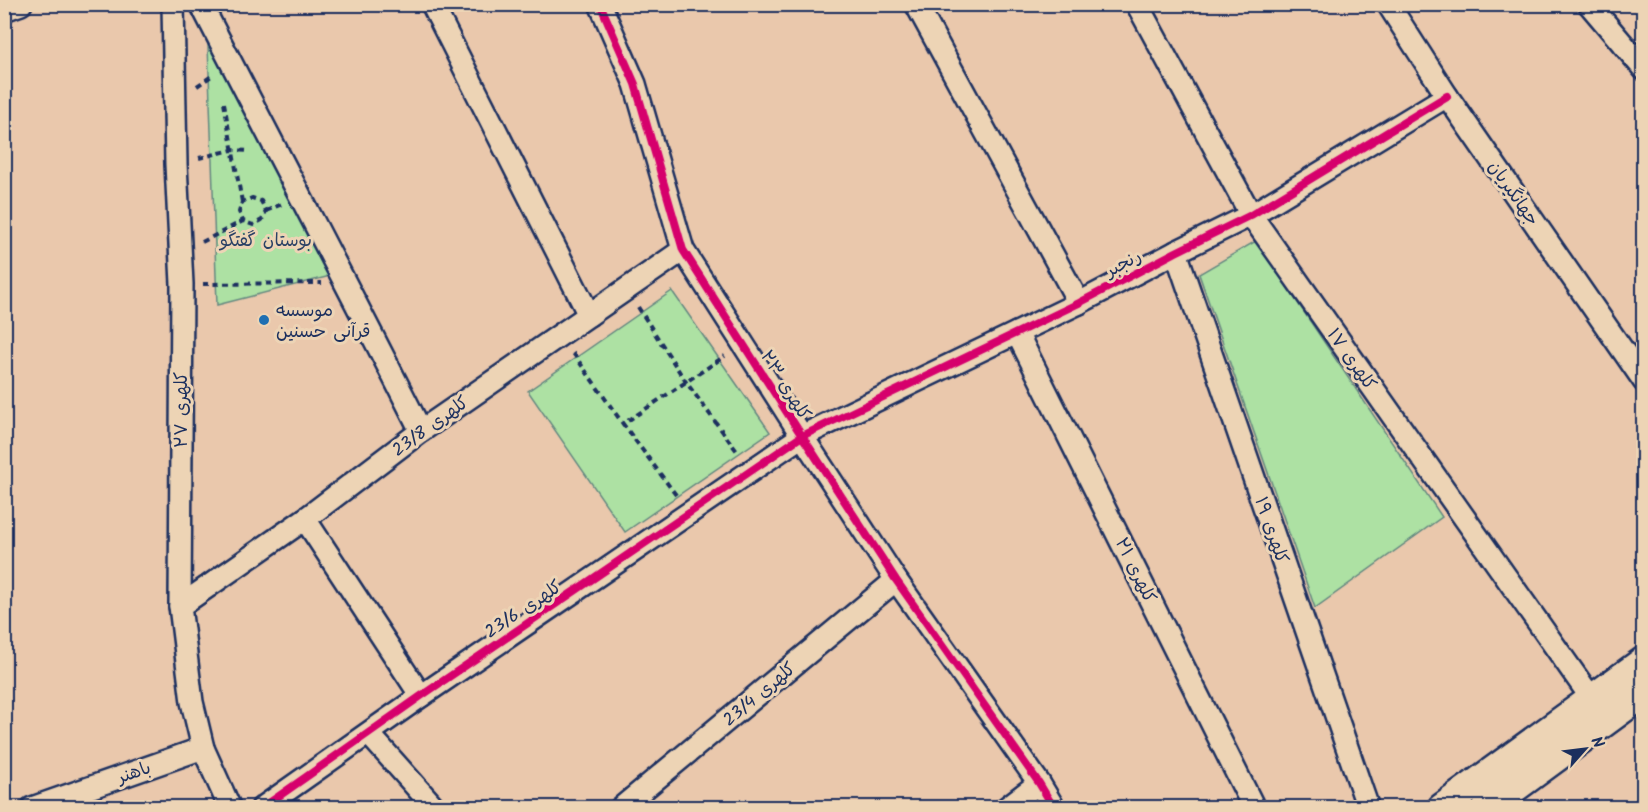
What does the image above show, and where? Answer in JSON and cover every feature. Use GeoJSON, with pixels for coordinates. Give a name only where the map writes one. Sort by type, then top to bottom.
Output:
{"type":"FeatureCollection","features":[{"type":"Feature","properties":{"kind":"main road"},"geometry":{"type":"LineString","coordinates":[[1442,807],[1644,661]]}},
{"type":"Feature","properties":{"kind":"main road"},"geometry":{"type":"LineString","coordinates":[[1487,807],[1644,693]]}},
{"type":"Feature","properties":{"kind":"street","name":"کلهری ۲۷"},"geometry":{"type":"LineString","coordinates":[[173,4],[176,164],[182,284],[180,606],[192,702],[203,748],[230,807]]}},
{"type":"Feature","properties":{"kind":"street"},"geometry":{"type":"LineString","coordinates":[[201,4],[421,431]]}},
{"type":"Feature","properties":{"kind":"street"},"geometry":{"type":"LineString","coordinates":[[432,4],[589,315]]}},
{"type":"Feature","properties":{"kind":"street","name":"کلهری ۲۳"},"geometry":{"type":"LineString","coordinates":[[600,4],[635,84],[683,250],[896,580],[1054,807]]}},
{"type":"Feature","properties":{"kind":"street"},"geometry":{"type":"LineString","coordinates":[[916,4],[1079,303]]}},
{"type":"Feature","properties":{"kind":"street","name":"کلهری ۱۷"},"geometry":{"type":"LineString","coordinates":[[1137,4],[1251,215],[1592,699]]}},
{"type":"Feature","properties":{"kind":"street","name":"جهانگیریان"},"geometry":{"type":"LineString","coordinates":[[1388,4],[1447,96],[1644,381]]}},
{"type":"Feature","properties":{"kind":"street"},"geometry":{"type":"LineString","coordinates":[[1589,4],[1644,69]]}},
{"type":"Feature","properties":{"kind":"street","name":"رنجبر"},"geometry":{"type":"LineString","coordinates":[[802,436],[1079,303],[1251,215],[1447,96]]}},
{"type":"Feature","properties":{"kind":"street","name":"کلهری 23/8"},"geometry":{"type":"LineString","coordinates":[[180,606],[305,519],[421,431],[683,250]]}},
{"type":"Feature","properties":{"kind":"street","name":"کلهری ۱۹"},"geometry":{"type":"LineString","coordinates":[[1176,252],[1368,807]]}},
{"type":"Feature","properties":{"kind":"street","name":"کلهری ۲۱"},"geometry":{"type":"LineString","coordinates":[[1017,333],[1254,807]]}},
{"type":"Feature","properties":{"kind":"street","name":"کلهری 23/6"},"geometry":{"type":"LineString","coordinates":[[262,807],[802,436]]}},
{"type":"Feature","properties":{"kind":"street"},"geometry":{"type":"LineString","coordinates":[[305,519],[421,696]]}},
{"type":"Feature","properties":{"kind":"street","name":"کلهری 23/4"},"geometry":{"type":"LineString","coordinates":[[621,807],[896,580]]}},
{"type":"Feature","properties":{"kind":"street"},"geometry":{"type":"LineString","coordinates":[[369,734],[435,807]]}},
{"type":"Feature","properties":{"kind":"street","name":"باهنر"},"geometry":{"type":"LineString","coordinates":[[32,807],[203,748]]}},
{"type":"Feature","properties":{"kind":"street"},"geometry":{"type":"LineString","coordinates":[[1006,807],[1039,783]]}},
{"type":"Feature","properties":{"kind":"path"},"geometry":{"type":"LineString","coordinates":[[231,64],[219,72],[242,202],[239,212],[243,221],[253,225],[262,220],[266,211],[261,201],[252,198],[242,202]]}},
{"type":"Feature","properties":{"kind":"path"},"geometry":{"type":"LineString","coordinates":[[176,164],[232,150],[278,154]]}},
{"type":"Feature","properties":{"kind":"path"},"geometry":{"type":"LineString","coordinates":[[180,253],[243,221]]}},
{"type":"Feature","properties":{"kind":"path"},"geometry":{"type":"LineString","coordinates":[[182,284],[346,283]]}},
{"type":"Feature","properties":{"kind":"path"},"geometry":{"type":"LineString","coordinates":[[627,289],[686,382],[751,471]]}},
{"type":"Feature","properties":{"kind":"path"},"geometry":{"type":"LineString","coordinates":[[560,335],[690,513]]}},
{"type":"Feature","properties":{"kind":"path"},"geometry":{"type":"LineString","coordinates":[[623,424],[743,344]]}},
{"type":"Feature","properties":{"kind":"green space","name":"بوستان گفتگو"},"geometry":{"type":"Polygon","coordinates":[[[207,16],[342,273],[217,305],[207,16]]]}},
{"type":"Feature","properties":{"kind":"green space"},"geometry":{"type":"Polygon","coordinates":[[[1256,241],[1442,517],[1315,608],[1199,274],[1256,241]]]}},
{"type":"Feature","properties":{"kind":"green space"},"geometry":{"type":"Polygon","coordinates":[[[672,291],[770,432],[625,532],[528,391],[672,291]]]}},
{"type":"Feature","properties":{"kind":"cycle path"},"geometry":{"type":"LineString","coordinates":[[600,4],[635,84],[683,250],[896,580],[1039,783],[1054,808]]}},
{"type":"Feature","properties":{"kind":"cycle path"},"geometry":{"type":"LineString","coordinates":[[262,808],[421,696],[802,436],[1079,303],[1251,215],[1447,96]]}},
{"type":"Feature","properties":{"kind":"place","name":"موسسه قرآنی حسنین"},"geometry":{"type":"Point","coordinates":[264,320]}}]}
